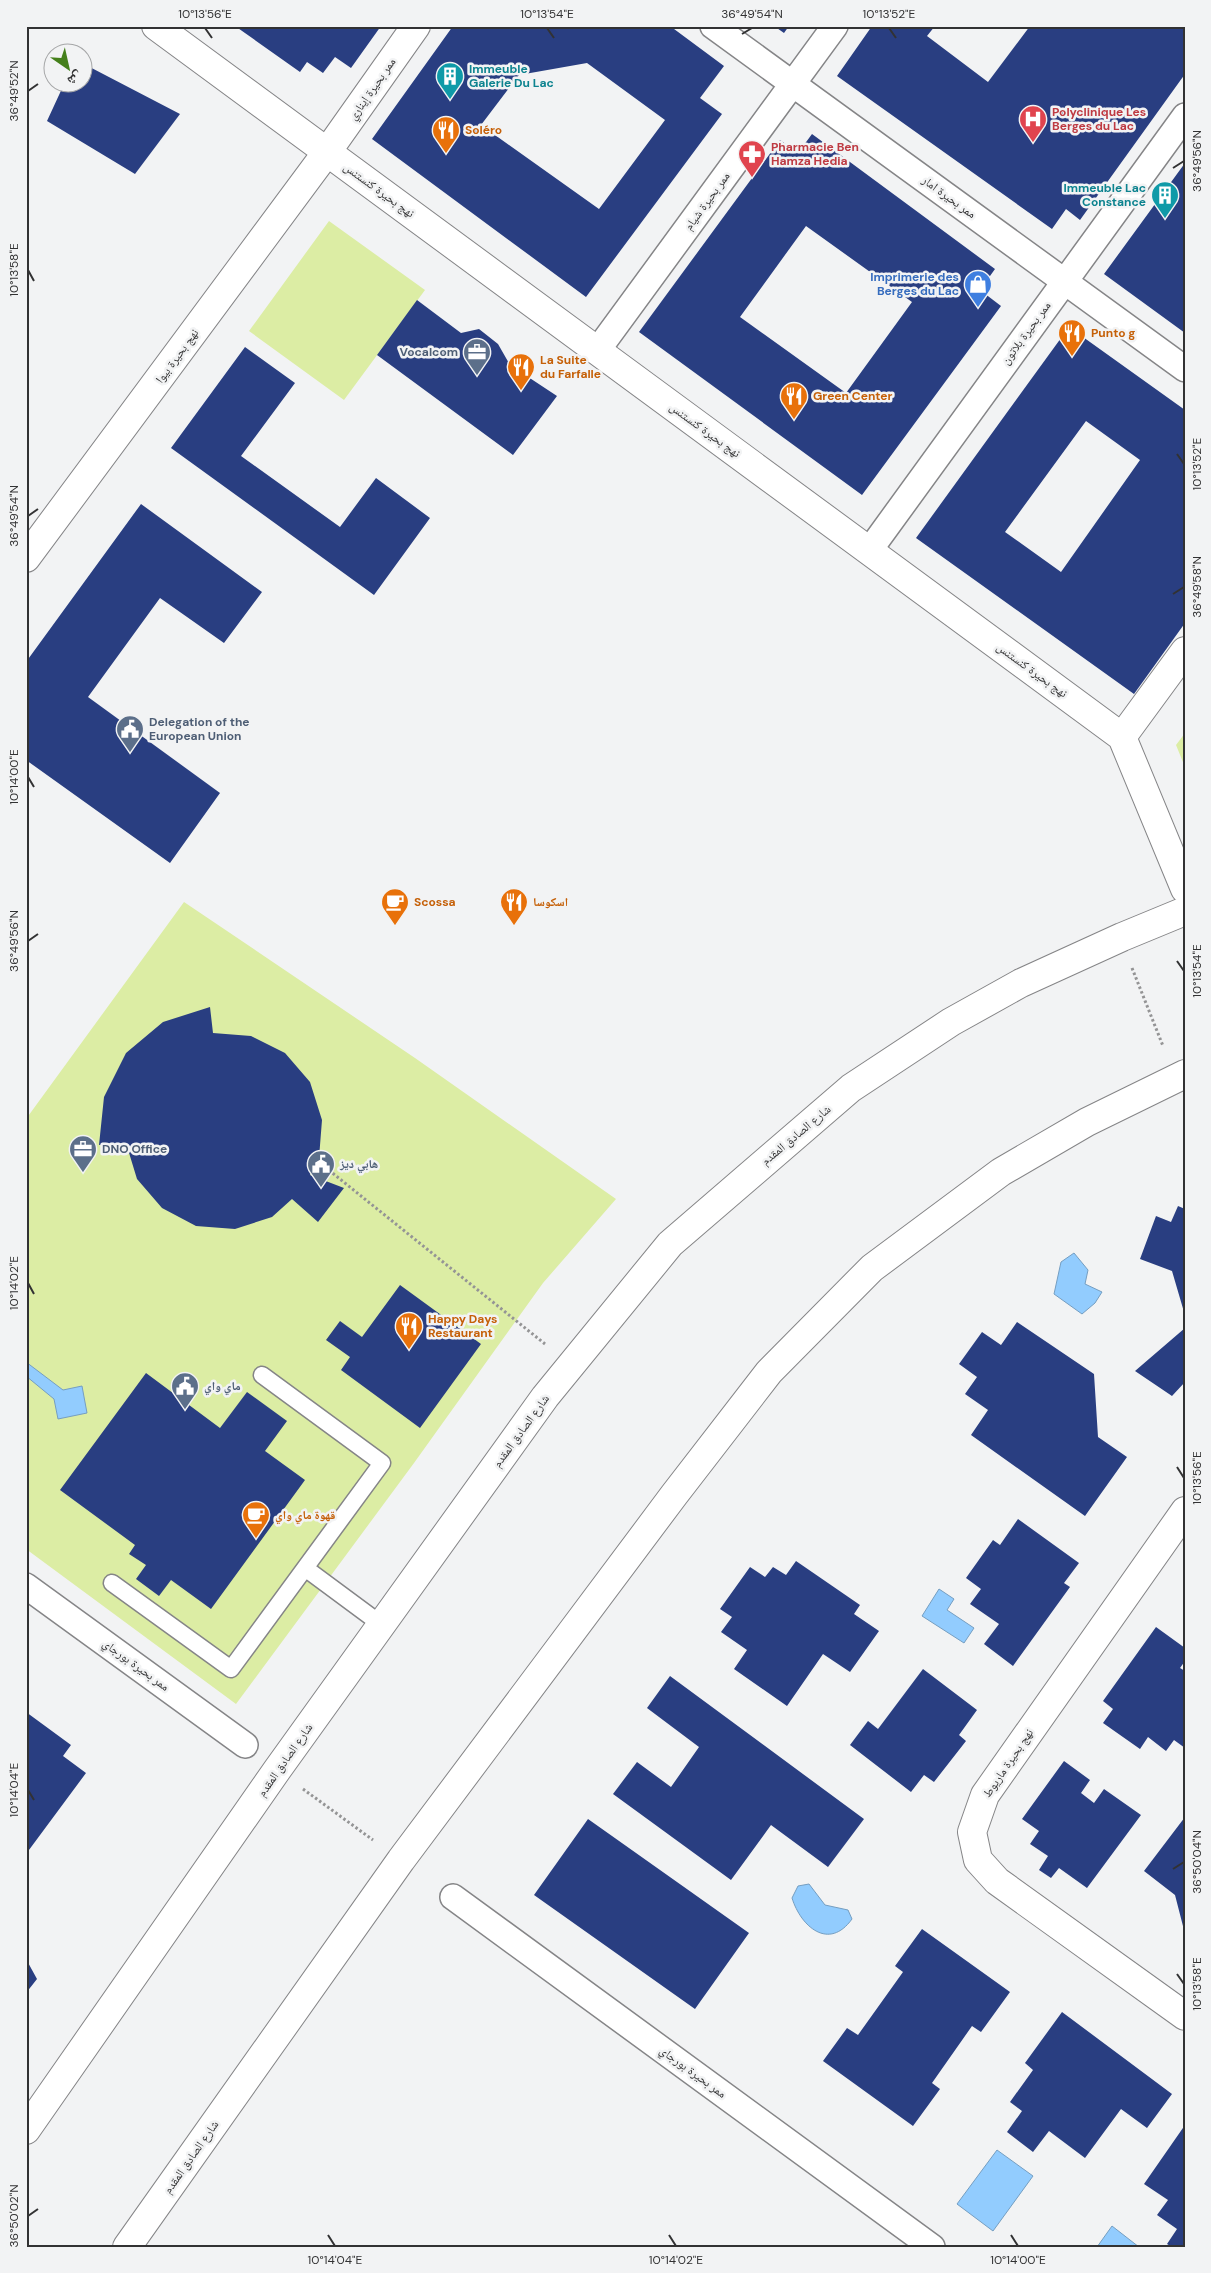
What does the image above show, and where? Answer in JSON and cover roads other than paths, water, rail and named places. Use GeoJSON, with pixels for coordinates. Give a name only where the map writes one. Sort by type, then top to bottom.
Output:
{"type":"FeatureCollection","features":[{"type":"Feature","properties":{"kind":"main road","name":"نهج بحيرة كنستنس"},"geometry":{"type":"LineString","coordinates":[[156,26],[1122,737]]}},
{"type":"Feature","properties":{"kind":"main road","name":"ممر بحيرة إيناري"},"geometry":{"type":"LineString","coordinates":[[327,152],[416,26]]}},
{"type":"Feature","properties":{"kind":"main road","name":"نهج بحيرة بيوا"},"geometry":{"type":"LineString","coordinates":[[26,558],[327,152]]}},
{"type":"Feature","properties":{"kind":"main road"},"geometry":{"type":"LineString","coordinates":[[1185,651],[1122,737],[1185,889]]}},
{"type":"Feature","properties":{"kind":"main road","name":"شارع الصادق المقدم"},"geometry":{"type":"LineString","coordinates":[[26,2130],[277,1770],[544,1397],[670,1244],[851,1088],[960,1017],[1021,983],[1122,937],[1185,911]]}},
{"type":"Feature","properties":{"kind":"main road","name":"شارع الصادق المقدم"},"geometry":{"type":"LineString","coordinates":[[127,2247],[401,1860],[674,1495],[769,1372],[872,1268],[1001,1172],[1087,1122],[1179,1076]]}},
{"type":"Feature","properties":{"kind":"main road","name":"نهج بحيرة ماريوط"},"geometry":{"type":"LineString","coordinates":[[1185,1511],[985,1795],[972,1832],[978,1860],[997,1881],[1185,2016]]}},
{"type":"Feature","properties":{"kind":"street","name":"ممر بحيرة امار"},"geometry":{"type":"LineString","coordinates":[[713,26],[1185,369]]}},
{"type":"Feature","properties":{"kind":"street","name":"ممر بحيرة شيام"},"geometry":{"type":"LineString","coordinates":[[597,351],[835,26]]}},
{"type":"Feature","properties":{"kind":"street","name":"ممر بحيرة بلاتون"},"geometry":{"type":"LineString","coordinates":[[869,551],[1185,116]]}},
{"type":"Feature","properties":{"kind":"street","name":"ممر بحيرة بورجاي"},"geometry":{"type":"LineString","coordinates":[[26,1586],[245,1746]]}},
{"type":"Feature","properties":{"kind":"street","name":"ممر بحيرة بورجاي"},"geometry":{"type":"LineString","coordinates":[[453,1897],[932,2247]]}},
{"type":"Feature","properties":{"kind":"lane"},"geometry":{"type":"LineString","coordinates":[[112,1583],[231,1669],[382,1463],[262,1375]]}},
{"type":"Feature","properties":{"kind":"lane"},"geometry":{"type":"LineString","coordinates":[[305,1568],[382,1625]]}},
{"type":"Feature","properties":{"kind":"water"},"geometry":{"type":"Polygon","coordinates":[[[1074,1253],[1088,1270],[1085,1284],[1102,1292],[1095,1303],[1082,1314],[1054,1294],[1061,1262],[1074,1253]]]}},
{"type":"Feature","properties":{"kind":"water"},"geometry":{"type":"Polygon","coordinates":[[[26,1362],[63,1390],[82,1386],[87,1413],[58,1419],[54,1399],[26,1376],[26,1362]]]}},
{"type":"Feature","properties":{"kind":"water"},"geometry":{"type":"Polygon","coordinates":[[[939,1589],[954,1599],[947,1610],[974,1628],[964,1643],[922,1616],[939,1589]]]}},
{"type":"Feature","properties":{"kind":"water"},"geometry":{"type":"Polygon","coordinates":[[[809,1884],[825,1905],[848,1910],[852,1919],[843,1928],[834,1933],[825,1934],[809,1926],[802,1918],[792,1898],[798,1886],[809,1884]]]}},
{"type":"Feature","properties":{"kind":"water"},"geometry":{"type":"Polygon","coordinates":[[[997,2150],[1033,2176],[993,2231],[957,2204],[997,2150]]]}},
{"type":"Feature","properties":{"kind":"water"},"geometry":{"type":"Polygon","coordinates":[[[1112,2226],[1139,2247],[1097,2247],[1112,2226]]]}},
{"type":"Feature","properties":{"kind":"place","name":"Immeuble Galerie Du Lac"},"geometry":{"type":"Point","coordinates":[450,100]}},
{"type":"Feature","properties":{"kind":"place","name":"Polyclinique Les Berges du Lac"},"geometry":{"type":"Point","coordinates":[1033,143]}},
{"type":"Feature","properties":{"kind":"place","name":"Soléro"},"geometry":{"type":"Point","coordinates":[446,154]}},
{"type":"Feature","properties":{"kind":"place","name":"Pharmacie Ben Hamza Hedia"},"geometry":{"type":"Point","coordinates":[752,178]}},
{"type":"Feature","properties":{"kind":"place","name":"Immeuble Lac Constance"},"geometry":{"type":"Point","coordinates":[1165,219]}},
{"type":"Feature","properties":{"kind":"place","name":"Imprimerie des Berges du Lac"},"geometry":{"type":"Point","coordinates":[978,308]}},
{"type":"Feature","properties":{"kind":"place","name":"Punto g"},"geometry":{"type":"Point","coordinates":[1072,357]}},
{"type":"Feature","properties":{"kind":"place","name":"Vocalcom"},"geometry":{"type":"Point","coordinates":[477,376]}},
{"type":"Feature","properties":{"kind":"place","name":"La Suite du Farfalle"},"geometry":{"type":"Point","coordinates":[521,391]}},
{"type":"Feature","properties":{"kind":"place","name":"Green Center"},"geometry":{"type":"Point","coordinates":[794,420]}},
{"type":"Feature","properties":{"kind":"place","name":"Delegation of the European Union"},"geometry":{"type":"Point","coordinates":[130,753]}},
{"type":"Feature","properties":{"kind":"place","name":"Scossa"},"geometry":{"type":"Point","coordinates":[395,926]}},
{"type":"Feature","properties":{"kind":"place","name":"اسكوسا"},"geometry":{"type":"Point","coordinates":[514,926]}},
{"type":"Feature","properties":{"kind":"place","name":"DNO Office"},"geometry":{"type":"Point","coordinates":[83,1173]}},
{"type":"Feature","properties":{"kind":"place","name":"هابي ديز"},"geometry":{"type":"Point","coordinates":[321,1188]}},
{"type":"Feature","properties":{"kind":"place","name":"Happy Days Restaurant"},"geometry":{"type":"Point","coordinates":[409,1350]}},
{"type":"Feature","properties":{"kind":"place","name":"ماي واي"},"geometry":{"type":"Point","coordinates":[185,1410]}},
{"type":"Feature","properties":{"kind":"place","name":"قهوة ماي واي"},"geometry":{"type":"Point","coordinates":[256,1539]}}]}
